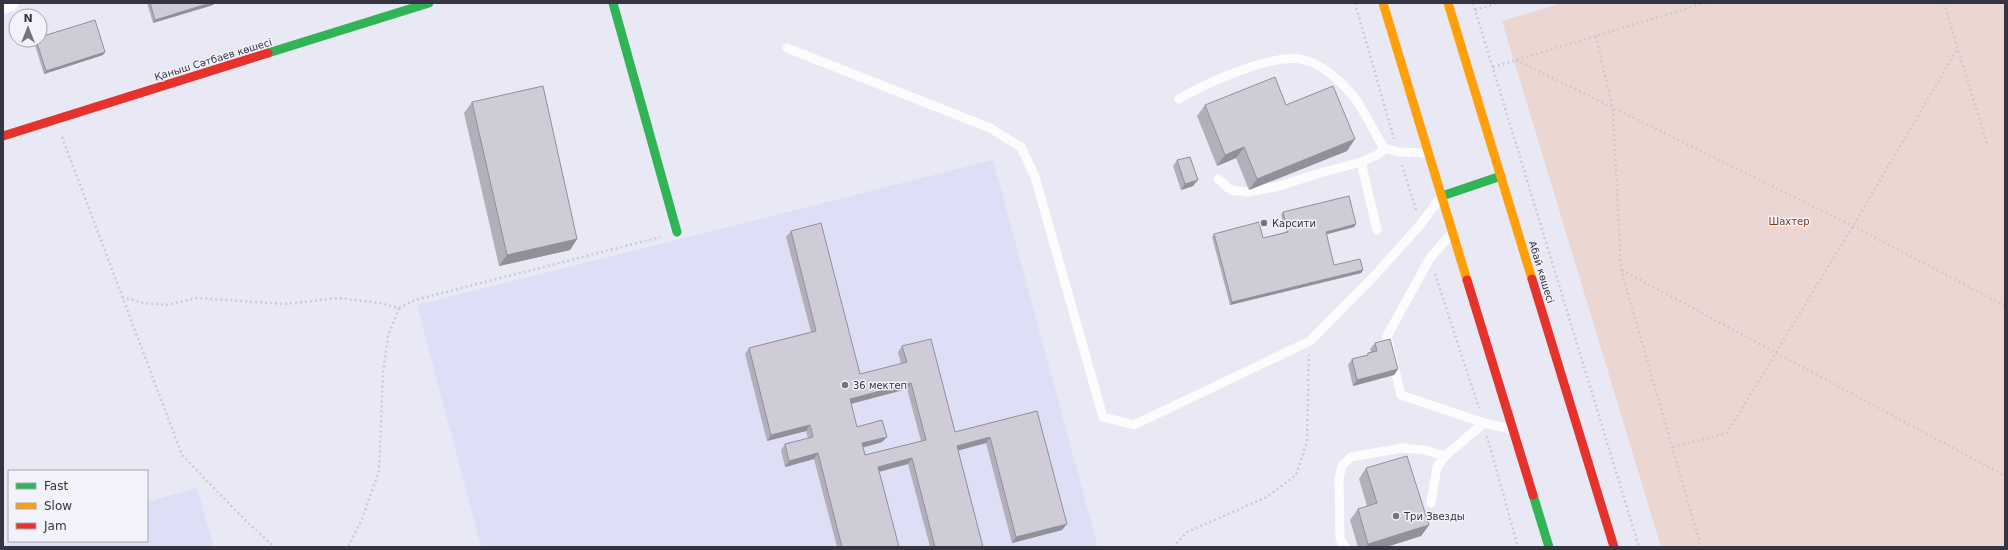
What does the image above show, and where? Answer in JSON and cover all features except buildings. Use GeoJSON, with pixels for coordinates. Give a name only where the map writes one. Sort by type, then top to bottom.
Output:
{"type":"FeatureCollection","features":[{"type":"Feature","properties":{"kind":"main road","name":"Қаныш Сәтбаев көшесі"},"geometry":{"type":"LineString","coordinates":[[3,136],[429,3]]}},
{"type":"Feature","properties":{"kind":"main road"},"geometry":{"type":"LineString","coordinates":[[613,3],[677,232]]}},
{"type":"Feature","properties":{"kind":"main road"},"geometry":{"type":"LineString","coordinates":[[1384,3],[1549,547]]}},
{"type":"Feature","properties":{"kind":"main road","name":"Абай көшесі"},"geometry":{"type":"LineString","coordinates":[[1448,3],[1614,547]]}},
{"type":"Feature","properties":{"kind":"main road"},"geometry":{"type":"LineString","coordinates":[[1442,196],[1501,176]]}},
{"type":"Feature","properties":{"kind":"street"},"geometry":{"type":"LineString","coordinates":[[3,5],[10,3]]}},
{"type":"Feature","properties":{"kind":"lane"},"geometry":{"type":"LineString","coordinates":[[787,48],[990,128],[1021,148],[1035,177],[1103,417],[1134,425],[1310,341],[1378,273],[1420,225],[1442,196]]}},
{"type":"Feature","properties":{"kind":"lane"},"geometry":{"type":"LineString","coordinates":[[1179,99],[1193,90],[1253,66],[1284,59],[1304,59],[1326,70],[1345,87],[1361,107],[1384,148],[1398,152],[1429,153]]}},
{"type":"Feature","properties":{"kind":"lane"},"geometry":{"type":"LineString","coordinates":[[1218,179],[1231,190],[1247,192],[1276,187],[1320,172],[1361,162],[1379,154],[1384,148]]}},
{"type":"Feature","properties":{"kind":"lane"},"geometry":{"type":"LineString","coordinates":[[1361,162],[1377,230]]}},
{"type":"Feature","properties":{"kind":"lane"},"geometry":{"type":"LineString","coordinates":[[1453,232],[1430,258],[1386,336],[1401,395],[1484,423],[1513,430]]}},
{"type":"Feature","properties":{"kind":"lane"},"geometry":{"type":"LineString","coordinates":[[1431,503],[1437,467],[1445,456],[1484,423]]}},
{"type":"Feature","properties":{"kind":"lane"},"geometry":{"type":"LineString","coordinates":[[1345,547],[1340,539],[1339,478],[1342,466],[1351,457],[1402,448],[1424,450],[1445,456]]}},
{"type":"Feature","properties":{"kind":"path"},"geometry":{"type":"LineString","coordinates":[[1473,3],[1639,547]]}},
{"type":"Feature","properties":{"kind":"path"},"geometry":{"type":"LineString","coordinates":[[1475,10],[1498,3]]}},
{"type":"Feature","properties":{"kind":"path"},"geometry":{"type":"LineString","coordinates":[[1493,68],[1705,3]]}},
{"type":"Feature","properties":{"kind":"path"},"geometry":{"type":"LineString","coordinates":[[1944,3],[1987,144]]}},
{"type":"Feature","properties":{"kind":"path"},"geometry":{"type":"LineString","coordinates":[[1596,36],[1613,110],[1622,270],[1701,547]]}},
{"type":"Feature","properties":{"kind":"path"},"geometry":{"type":"LineString","coordinates":[[1672,447],[1727,433],[1853,226],[1958,48]]}},
{"type":"Feature","properties":{"kind":"path"},"geometry":{"type":"LineString","coordinates":[[1516,60],[1613,110],[1853,226],[2005,306]]}},
{"type":"Feature","properties":{"kind":"path"},"geometry":{"type":"LineString","coordinates":[[55,120],[182,455],[238,513],[274,547]]}},
{"type":"Feature","properties":{"kind":"path"},"geometry":{"type":"LineString","coordinates":[[122,297],[144,303],[166,305],[197,298],[285,304],[338,298],[379,303],[399,308],[415,300],[677,232]]}},
{"type":"Feature","properties":{"kind":"path"},"geometry":{"type":"LineString","coordinates":[[1622,270],[2005,476]]}},
{"type":"Feature","properties":{"kind":"path"},"geometry":{"type":"LineString","coordinates":[[348,547],[362,519],[379,471],[383,373],[388,336],[399,308]]}},
{"type":"Feature","properties":{"kind":"path"},"geometry":{"type":"LineString","coordinates":[[1173,547],[1187,532],[1267,497],[1296,475],[1307,442],[1310,341]]}},
{"type":"Feature","properties":{"kind":"shaded area"},"geometry":{"type":"Polygon","coordinates":[[[993,160],[1098,547],[481,547],[417,305],[993,160]]]}},
{"type":"Feature","properties":{"kind":"shaded area"},"geometry":{"type":"Polygon","coordinates":[[[197,488],[214,547],[3,547],[3,542],[8,541],[148,542],[148,502],[197,488]]]}},
{"type":"Feature","properties":{"kind":"green space","name":"Шахтер"},"geometry":{"type":"Polygon","coordinates":[[[1562,3],[2005,3],[2005,547],[1661,547],[1502,21],[1562,3]]]}},
{"type":"Feature","properties":{"kind":"traffic: fast"},"geometry":{"type":"LineString","coordinates":[[268,53],[429,3]]}},
{"type":"Feature","properties":{"kind":"traffic: fast"},"geometry":{"type":"LineString","coordinates":[[613,3],[677,232]]}},
{"type":"Feature","properties":{"kind":"traffic: fast"},"geometry":{"type":"LineString","coordinates":[[1442,196],[1501,176]]}},
{"type":"Feature","properties":{"kind":"traffic: fast"},"geometry":{"type":"LineString","coordinates":[[1533,495],[1549,547]]}},
{"type":"Feature","properties":{"kind":"traffic: slow"},"geometry":{"type":"LineString","coordinates":[[1383,3],[1467,280]]}},
{"type":"Feature","properties":{"kind":"traffic: slow"},"geometry":{"type":"LineString","coordinates":[[1448,3],[1532,279]]}},
{"type":"Feature","properties":{"kind":"traffic: jam"},"geometry":{"type":"LineString","coordinates":[[3,136],[268,53]]}},
{"type":"Feature","properties":{"kind":"traffic: jam"},"geometry":{"type":"LineString","coordinates":[[1532,279],[1614,547]]}},
{"type":"Feature","properties":{"kind":"traffic: jam"},"geometry":{"type":"LineString","coordinates":[[1467,280],[1533,495]]}},
{"type":"Feature","properties":{"kind":"place","name":"Карсити"},"geometry":{"type":"Point","coordinates":[1264,223]}},
{"type":"Feature","properties":{"kind":"place","name":"36 мектеп"},"geometry":{"type":"Point","coordinates":[845,385]}},
{"type":"Feature","properties":{"kind":"place","name":"Три Звезды"},"geometry":{"type":"Point","coordinates":[1396,516]}}]}
